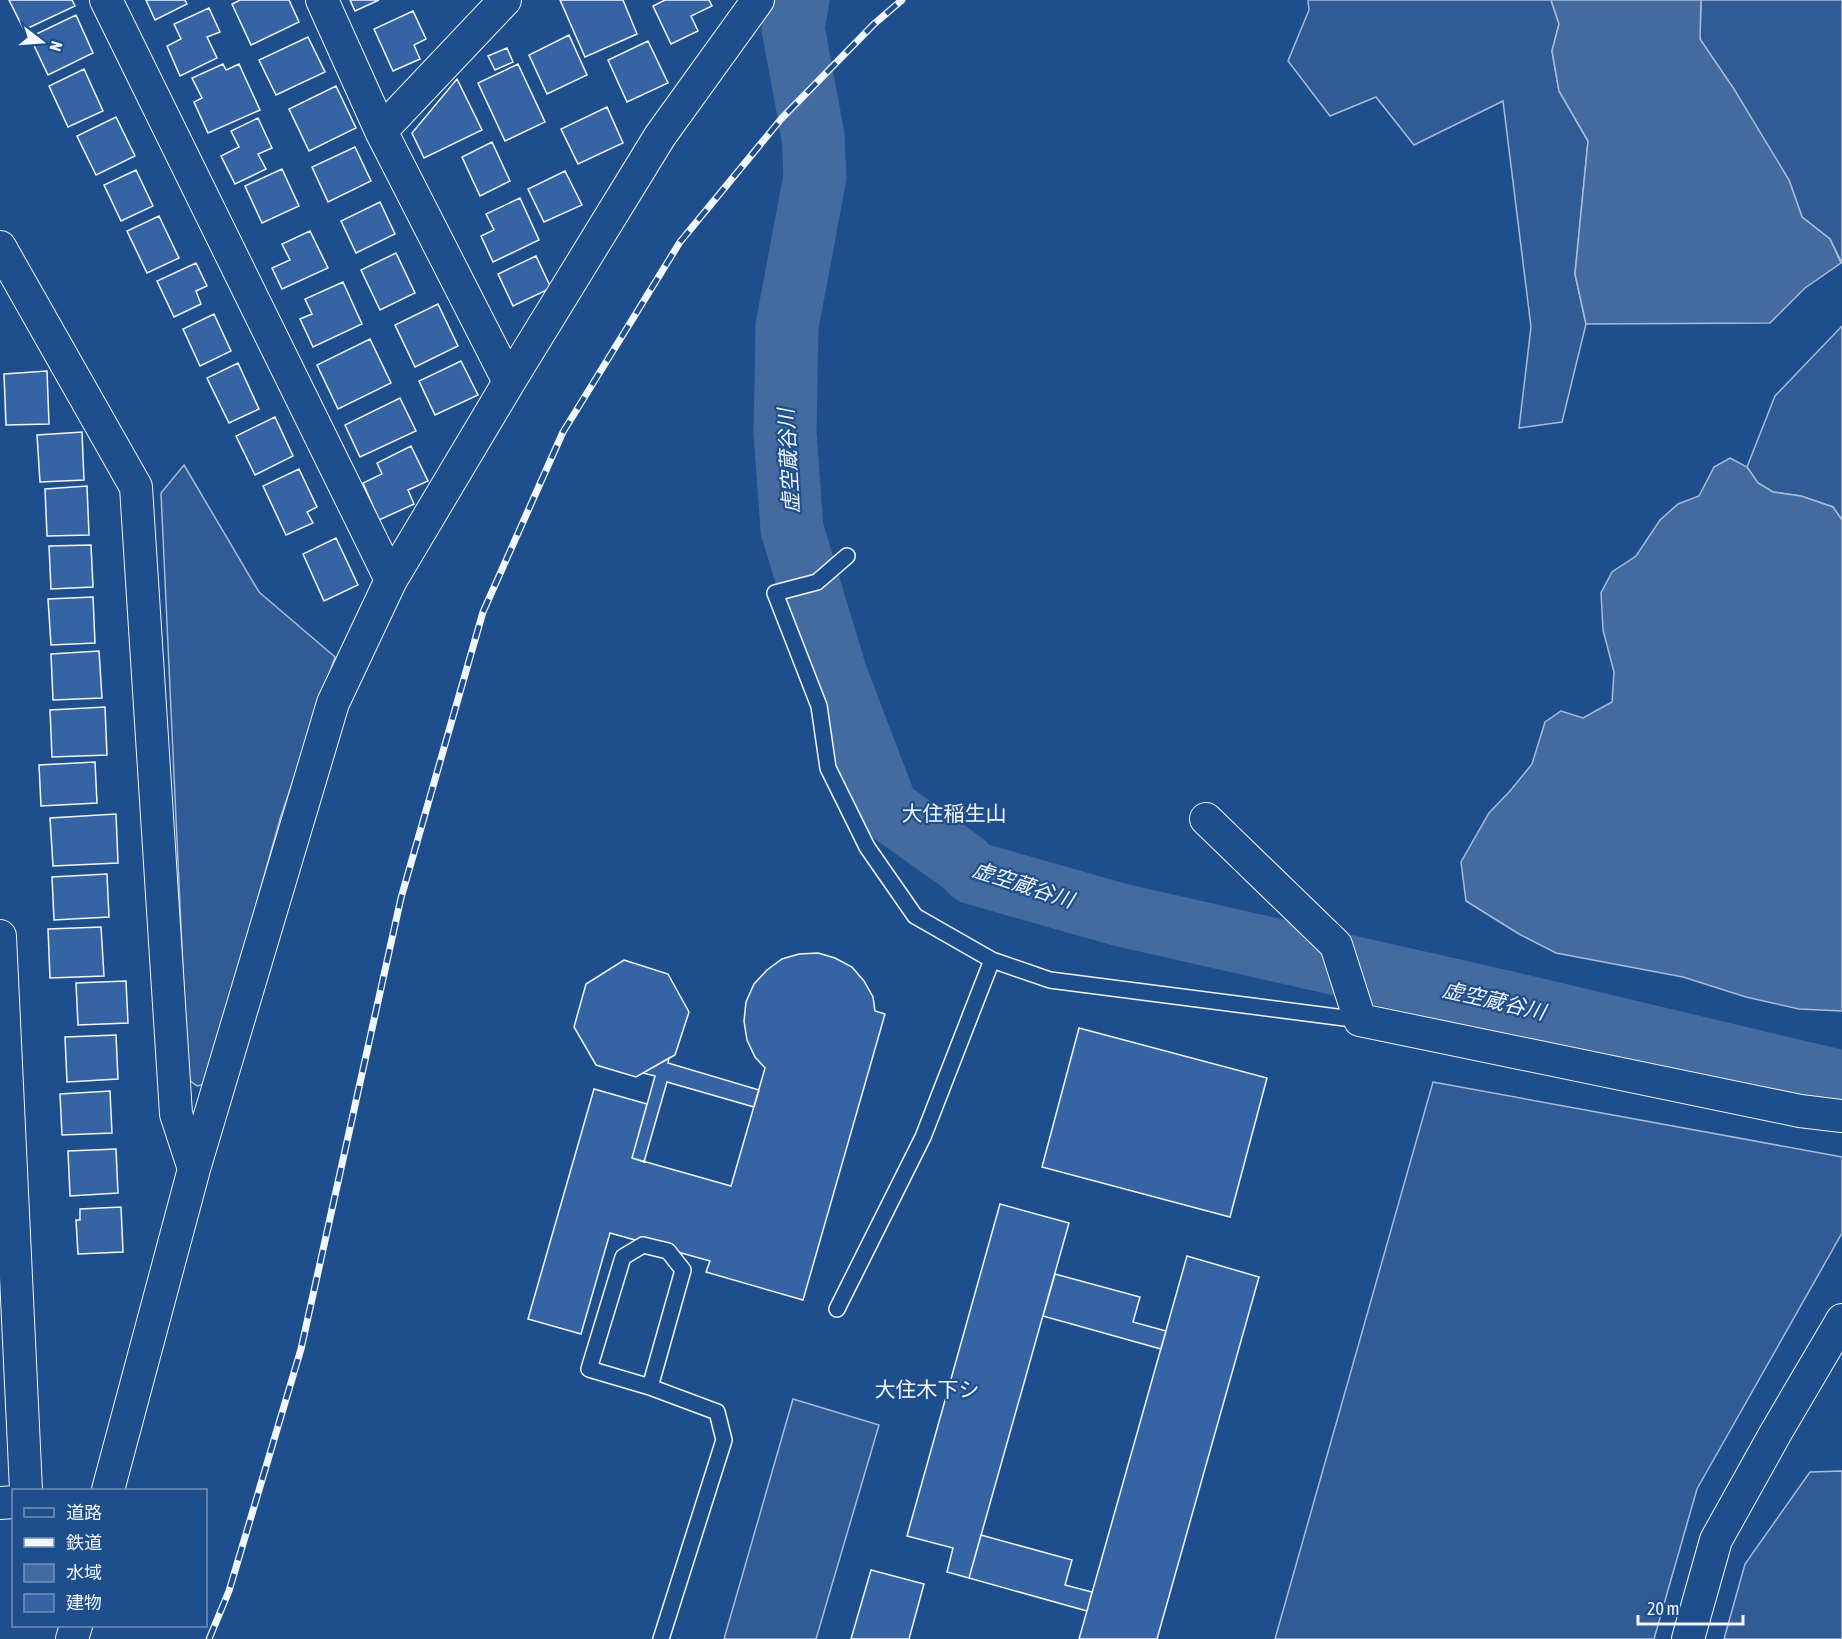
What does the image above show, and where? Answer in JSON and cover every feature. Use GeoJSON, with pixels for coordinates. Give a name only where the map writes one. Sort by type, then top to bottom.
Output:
{"type":"FeatureCollection","features":[{"type":"Feature","properties":{"kind":"street"},"geometry":{"type":"LineString","coordinates":[[106,0],[391,580]]}},
{"type":"Feature","properties":{"kind":"street"},"geometry":{"type":"LineString","coordinates":[[322,0],[381,131],[509,382]]}},
{"type":"Feature","properties":{"kind":"street"},"geometry":{"type":"LineString","coordinates":[[381,131],[505,0]]}},
{"type":"Feature","properties":{"kind":"street"},"geometry":{"type":"LineString","coordinates":[[109,1489],[194,1169],[333,702],[391,580],[509,382],[660,136],[758,0]]}},
{"type":"Feature","properties":{"kind":"street"},"geometry":{"type":"LineString","coordinates":[[0,247],[136,487],[176,1114],[194,1169]]}},
{"type":"Feature","properties":{"kind":"street"},"geometry":{"type":"LineString","coordinates":[[1206,819],[1336,945],[1359,1020],[1800,1111],[1842,1116]]}},
{"type":"Feature","properties":{"kind":"street"},"geometry":{"type":"LineString","coordinates":[[0,936],[26,1489]]}},
{"type":"Feature","properties":{"kind":"street"},"geometry":{"type":"LineString","coordinates":[[1688,1639],[1716,1540],[1842,1320]]}},
{"type":"Feature","properties":{"kind":"lane"},"geometry":{"type":"LineString","coordinates":[[847,556],[817,582],[775,593],[819,706],[828,768],[867,847],[915,916],[992,960],[1050,980],[1359,1020]]}},
{"type":"Feature","properties":{"kind":"lane"},"geometry":{"type":"LineString","coordinates":[[837,1309],[923,1137],[992,960]]}},
{"type":"Feature","properties":{"kind":"lane"},"geometry":{"type":"LineString","coordinates":[[650,1387],[683,1270],[668,1251],[643,1245],[623,1257],[589,1369],[650,1387],[717,1412],[724,1440],[662,1639]]}},
{"type":"Feature","properties":{"kind":"shaded area"},"geometry":{"type":"Polygon","coordinates":[[[1308,0],[1551,0],[1559,24],[1552,51],[1559,91],[1588,141],[1575,274],[1586,324],[1562,422],[1519,428],[1531,327],[1503,101],[1414,145],[1376,97],[1330,116],[1288,61],[1309,10],[1308,0]]]}},
{"type":"Feature","properties":{"kind":"shaded area"},"geometry":{"type":"Polygon","coordinates":[[[1701,0],[1842,0],[1842,263],[1830,239],[1802,217],[1789,180],[1700,39],[1701,0]]]}},
{"type":"Feature","properties":{"kind":"shaded area"},"geometry":{"type":"Polygon","coordinates":[[[1842,326],[1842,520],[1833,507],[1801,496],[1773,492],[1758,483],[1747,467],[1775,396],[1842,326]]]}},
{"type":"Feature","properties":{"kind":"shaded area"},"geometry":{"type":"Polygon","coordinates":[[[184,465],[259,592],[335,657],[280,819],[206,1084],[197,1086],[188,1079],[161,493],[184,465]]]}},
{"type":"Feature","properties":{"kind":"shaded area"},"geometry":{"type":"Polygon","coordinates":[[[1433,1082],[1842,1157],[1842,1233],[1697,1489],[1654,1639],[1275,1639],[1433,1082]]]}},
{"type":"Feature","properties":{"kind":"shaded area"},"geometry":{"type":"Polygon","coordinates":[[[793,1399],[879,1425],[816,1639],[724,1639],[793,1399]]]}},
{"type":"Feature","properties":{"kind":"shaded area"},"geometry":{"type":"Polygon","coordinates":[[[1842,1471],[1842,1639],[1724,1639],[1745,1564],[1810,1472],[1842,1471]]]}},
{"type":"Feature","properties":{"kind":"water"},"geometry":{"type":"Polygon","coordinates":[[[1551,0],[1701,0],[1700,39],[1734,89],[1789,180],[1802,217],[1830,239],[1841,263],[1805,288],[1770,323],[1586,324],[1575,274],[1588,141],[1559,91],[1552,51],[1559,24],[1551,0]]]}},
{"type":"Feature","properties":{"kind":"water"},"geometry":{"type":"Polygon","coordinates":[[[1730,458],[1747,467],[1758,483],[1773,492],[1801,496],[1833,507],[1842,520],[1842,1011],[1799,1009],[1746,997],[1683,977],[1556,953],[1519,934],[1466,901],[1461,862],[1489,813],[1532,764],[1545,722],[1561,711],[1583,718],[1612,702],[1614,672],[1603,630],[1601,593],[1612,572],[1636,556],[1660,520],[1678,504],[1699,496],[1714,467],[1730,458]]]}},
{"type":"Feature","properties":{"kind":"building"},"geometry":{"type":"Polygon","coordinates":[[[9,0],[72,0],[75,6],[24,30],[9,0]]]}},
{"type":"Feature","properties":{"kind":"building"},"geometry":{"type":"Polygon","coordinates":[[[146,0],[185,0],[187,4],[155,20],[146,0]]]}},
{"type":"Feature","properties":{"kind":"building"},"geometry":{"type":"Polygon","coordinates":[[[240,0],[289,0],[299,22],[251,45],[232,4],[240,0]]]}},
{"type":"Feature","properties":{"kind":"building"},"geometry":{"type":"Polygon","coordinates":[[[350,0],[379,0],[355,11],[350,0]]]}},
{"type":"Feature","properties":{"kind":"building"},"geometry":{"type":"Polygon","coordinates":[[[560,0],[623,0],[637,34],[585,57],[560,0]]]}},
{"type":"Feature","properties":{"kind":"building"},"geometry":{"type":"Polygon","coordinates":[[[665,0],[709,0],[712,6],[691,16],[698,31],[671,44],[653,6],[665,0]]]}},
{"type":"Feature","properties":{"kind":"building"},"geometry":{"type":"Polygon","coordinates":[[[209,8],[220,32],[207,37],[217,58],[180,76],[167,46],[181,39],[174,24],[209,8]]]}},
{"type":"Feature","properties":{"kind":"building"},"geometry":{"type":"Polygon","coordinates":[[[413,11],[426,39],[414,45],[420,59],[393,71],[374,29],[413,11]]]}},
{"type":"Feature","properties":{"kind":"building"},"geometry":{"type":"Polygon","coordinates":[[[76,15],[93,53],[48,75],[30,37],[76,15]]]}},
{"type":"Feature","properties":{"kind":"building"},"geometry":{"type":"Polygon","coordinates":[[[569,35],[587,75],[547,94],[529,55],[569,35]]]}},
{"type":"Feature","properties":{"kind":"building"},"geometry":{"type":"Polygon","coordinates":[[[308,37],[325,72],[276,95],[259,60],[308,37]]]}},
{"type":"Feature","properties":{"kind":"building"},"geometry":{"type":"Polygon","coordinates":[[[648,41],[668,83],[627,102],[608,60],[648,41]]]}},
{"type":"Feature","properties":{"kind":"building"},"geometry":{"type":"Polygon","coordinates":[[[507,48],[513,62],[495,70],[488,56],[507,48]]]}},
{"type":"Feature","properties":{"kind":"building"},"geometry":{"type":"Polygon","coordinates":[[[223,64],[226,70],[239,64],[260,110],[208,133],[194,102],[202,98],[192,78],[223,64]]]}},
{"type":"Feature","properties":{"kind":"building"},"geometry":{"type":"Polygon","coordinates":[[[518,64],[545,122],[505,141],[478,83],[518,64]]]}},
{"type":"Feature","properties":{"kind":"building"},"geometry":{"type":"Polygon","coordinates":[[[84,69],[103,111],[68,127],[49,86],[84,69]]]}},
{"type":"Feature","properties":{"kind":"building"},"geometry":{"type":"Polygon","coordinates":[[[457,79],[482,130],[424,158],[412,133],[457,79]]]}},
{"type":"Feature","properties":{"kind":"building"},"geometry":{"type":"Polygon","coordinates":[[[336,86],[356,128],[309,151],[289,109],[336,86]]]}},
{"type":"Feature","properties":{"kind":"building"},"geometry":{"type":"Polygon","coordinates":[[[607,107],[623,143],[578,164],[561,129],[607,107]]]}},
{"type":"Feature","properties":{"kind":"building"},"geometry":{"type":"Polygon","coordinates":[[[116,117],[135,156],[96,175],[77,136],[116,117]]]}},
{"type":"Feature","properties":{"kind":"building"},"geometry":{"type":"Polygon","coordinates":[[[258,118],[272,148],[258,154],[266,169],[235,184],[221,156],[239,147],[231,131],[258,118]]]}},
{"type":"Feature","properties":{"kind":"building"},"geometry":{"type":"Polygon","coordinates":[[[492,142],[510,181],[480,196],[462,157],[492,142]]]}},
{"type":"Feature","properties":{"kind":"building"},"geometry":{"type":"Polygon","coordinates":[[[355,147],[371,181],[328,202],[312,167],[355,147]]]}},
{"type":"Feature","properties":{"kind":"building"},"geometry":{"type":"Polygon","coordinates":[[[282,169],[299,206],[262,223],[245,186],[282,169]]]}},
{"type":"Feature","properties":{"kind":"building"},"geometry":{"type":"Polygon","coordinates":[[[136,170],[153,206],[121,221],[104,185],[136,170]]]}},
{"type":"Feature","properties":{"kind":"building"},"geometry":{"type":"Polygon","coordinates":[[[565,171],[582,205],[544,222],[528,189],[565,171]]]}},
{"type":"Feature","properties":{"kind":"building"},"geometry":{"type":"Polygon","coordinates":[[[520,198],[539,240],[493,262],[481,236],[494,230],[486,214],[520,198]]]}},
{"type":"Feature","properties":{"kind":"building"},"geometry":{"type":"Polygon","coordinates":[[[380,202],[395,234],[356,253],[341,221],[380,202]]]}},
{"type":"Feature","properties":{"kind":"building"},"geometry":{"type":"Polygon","coordinates":[[[159,216],[179,258],[147,273],[127,231],[159,216]]]}},
{"type":"Feature","properties":{"kind":"building"},"geometry":{"type":"Polygon","coordinates":[[[310,231],[328,268],[282,289],[272,268],[290,260],[282,244],[310,231]]]}},
{"type":"Feature","properties":{"kind":"building"},"geometry":{"type":"Polygon","coordinates":[[[396,253],[415,293],[380,310],[361,270],[396,253]]]}},
{"type":"Feature","properties":{"kind":"building"},"geometry":{"type":"Polygon","coordinates":[[[536,256],[551,288],[513,306],[498,274],[536,256]]]}},
{"type":"Feature","properties":{"kind":"building"},"geometry":{"type":"Polygon","coordinates":[[[196,263],[207,286],[196,291],[201,304],[174,317],[157,281],[196,263]]]}},
{"type":"Feature","properties":{"kind":"building"},"geometry":{"type":"Polygon","coordinates":[[[343,282],[362,324],[313,347],[300,319],[312,314],[305,299],[343,282]]]}},
{"type":"Feature","properties":{"kind":"building"},"geometry":{"type":"Polygon","coordinates":[[[438,304],[458,346],[415,367],[395,325],[438,304]]]}},
{"type":"Feature","properties":{"kind":"building"},"geometry":{"type":"Polygon","coordinates":[[[214,314],[231,351],[200,366],[183,329],[214,314]]]}},
{"type":"Feature","properties":{"kind":"building"},"geometry":{"type":"Polygon","coordinates":[[[370,339],[391,383],[338,409],[317,365],[370,339]]]}},
{"type":"Feature","properties":{"kind":"building"},"geometry":{"type":"Polygon","coordinates":[[[461,361],[478,395],[435,415],[419,381],[461,361]]]}},
{"type":"Feature","properties":{"kind":"building"},"geometry":{"type":"Polygon","coordinates":[[[238,363],[259,409],[229,423],[207,378],[238,363]]]}},
{"type":"Feature","properties":{"kind":"building"},"geometry":{"type":"Polygon","coordinates":[[[47,371],[49,424],[6,425],[4,374],[47,371]]]}},
{"type":"Feature","properties":{"kind":"building"},"geometry":{"type":"Polygon","coordinates":[[[400,398],[416,431],[360,457],[345,425],[400,398]]]}},
{"type":"Feature","properties":{"kind":"building"},"geometry":{"type":"Polygon","coordinates":[[[275,417],[293,456],[255,475],[236,436],[275,417]]]}},
{"type":"Feature","properties":{"kind":"building"},"geometry":{"type":"Polygon","coordinates":[[[82,432],[84,480],[40,482],[37,435],[82,432]]]}},
{"type":"Feature","properties":{"kind":"building"},"geometry":{"type":"Polygon","coordinates":[[[411,446],[428,481],[408,490],[414,504],[379,520],[363,483],[382,474],[377,463],[411,446]]]}},
{"type":"Feature","properties":{"kind":"building"},"geometry":{"type":"Polygon","coordinates":[[[299,469],[317,507],[307,512],[313,523],[286,535],[263,486],[299,469]]]}},
{"type":"Feature","properties":{"kind":"building"},"geometry":{"type":"Polygon","coordinates":[[[87,486],[89,535],[47,536],[45,489],[87,486]]]}},
{"type":"Feature","properties":{"kind":"building"},"geometry":{"type":"Polygon","coordinates":[[[336,538],[358,585],[324,601],[303,554],[336,538]]]}},
{"type":"Feature","properties":{"kind":"building"},"geometry":{"type":"Polygon","coordinates":[[[91,545],[93,587],[51,589],[49,546],[91,545]]]}},
{"type":"Feature","properties":{"kind":"building"},"geometry":{"type":"Polygon","coordinates":[[[93,597],[95,643],[51,645],[48,599],[93,597]]]}},
{"type":"Feature","properties":{"kind":"building"},"geometry":{"type":"Polygon","coordinates":[[[99,651],[102,698],[53,700],[51,654],[99,651]]]}},
{"type":"Feature","properties":{"kind":"building"},"geometry":{"type":"Polygon","coordinates":[[[105,707],[107,755],[52,757],[50,710],[105,707]]]}},
{"type":"Feature","properties":{"kind":"building"},"geometry":{"type":"Polygon","coordinates":[[[95,762],[97,803],[41,806],[39,765],[95,762]]]}},
{"type":"Feature","properties":{"kind":"building"},"geometry":{"type":"Polygon","coordinates":[[[116,814],[118,863],[53,866],[50,818],[116,814]]]}},
{"type":"Feature","properties":{"kind":"building"},"geometry":{"type":"Polygon","coordinates":[[[107,874],[109,917],[54,920],[52,877],[107,874]]]}},
{"type":"Feature","properties":{"kind":"building"},"geometry":{"type":"Polygon","coordinates":[[[101,927],[104,976],[50,978],[48,929],[101,927]]]}},
{"type":"Feature","properties":{"kind":"building"},"geometry":{"type":"Polygon","coordinates":[[[818,953],[835,958],[852,967],[864,981],[873,997],[875,1011],[885,1014],[803,1300],[706,1272],[710,1261],[610,1233],[581,1334],[528,1319],[594,1089],[647,1104],[632,1158],[731,1186],[765,1068],[755,1057],[747,1040],[744,1021],[746,1002],[754,984],[782,959],[799,954],[818,953]]]}},
{"type":"Feature","properties":{"kind":"building"},"geometry":{"type":"Polygon","coordinates":[[[624,960],[668,974],[689,1012],[675,1055],[636,1077],[596,1065],[574,1027],[586,984],[624,960]]]}},
{"type":"Feature","properties":{"kind":"building"},"geometry":{"type":"Polygon","coordinates":[[[126,981],[128,1023],[78,1025],[76,983],[126,981]]]}},
{"type":"Feature","properties":{"kind":"building"},"geometry":{"type":"Polygon","coordinates":[[[1079,1028],[1267,1078],[1230,1217],[1042,1167],[1079,1028]]]}},
{"type":"Feature","properties":{"kind":"building"},"geometry":{"type":"Polygon","coordinates":[[[116,1035],[118,1079],[67,1082],[65,1037],[116,1035]]]}},
{"type":"Feature","properties":{"kind":"building"},"geometry":{"type":"Polygon","coordinates":[[[669,1058],[668,1063],[759,1090],[754,1107],[667,1082],[644,1162],[632,1158],[655,1076],[643,1073],[669,1058]]]}},
{"type":"Feature","properties":{"kind":"building"},"geometry":{"type":"Polygon","coordinates":[[[110,1091],[112,1133],[62,1135],[60,1094],[110,1091]]]}},
{"type":"Feature","properties":{"kind":"building"},"geometry":{"type":"Polygon","coordinates":[[[116,1149],[118,1193],[70,1196],[68,1151],[116,1149]]]}},
{"type":"Feature","properties":{"kind":"building"},"geometry":{"type":"Polygon","coordinates":[[[1000,1204],[1069,1223],[969,1578],[947,1572],[953,1548],[907,1536],[1000,1204]]]}},
{"type":"Feature","properties":{"kind":"building"},"geometry":{"type":"Polygon","coordinates":[[[121,1207],[123,1252],[78,1254],[76,1220],[80,1220],[80,1209],[121,1207]]]}},
{"type":"Feature","properties":{"kind":"building"},"geometry":{"type":"Polygon","coordinates":[[[1187,1256],[1259,1277],[1157,1639],[1079,1639],[1187,1256]]]}},
{"type":"Feature","properties":{"kind":"building"},"geometry":{"type":"Polygon","coordinates":[[[1055,1274],[1140,1297],[1133,1322],[1166,1331],[1161,1349],[1043,1316],[1055,1274]]]}},
{"type":"Feature","properties":{"kind":"building"},"geometry":{"type":"Polygon","coordinates":[[[981,1535],[1072,1560],[1065,1585],[1092,1592],[1087,1611],[969,1578],[981,1535]]]}},
{"type":"Feature","properties":{"kind":"building"},"geometry":{"type":"Polygon","coordinates":[[[871,1570],[924,1584],[909,1639],[851,1639],[871,1570]]]}},
{"type":"Feature","properties":{"kind":"waterway","name":"虚空蔵谷川"},"geometry":{"type":"LineString","coordinates":[[798,0],[793,28],[813,136],[815,177],[787,326],[785,433],[792,529],[836,675],[887,809],[963,863],[973,873],[1121,915],[1501,1001],[1842,1082]]}},
{"type":"Feature","properties":{"kind":"railway"},"geometry":{"type":"LineString","coordinates":[[209,1639],[229,1591],[301,1349],[401,898],[483,612],[563,432],[680,242],[782,118],[874,24],[902,0]]}},
{"type":"Feature","properties":{"kind":"district","name":"大住稲生山"},"geometry":{"type":"Point","coordinates":[954,814]}},
{"type":"Feature","properties":{"kind":"district","name":"大住木下シ"},"geometry":{"type":"Point","coordinates":[927,1390]}}]}
